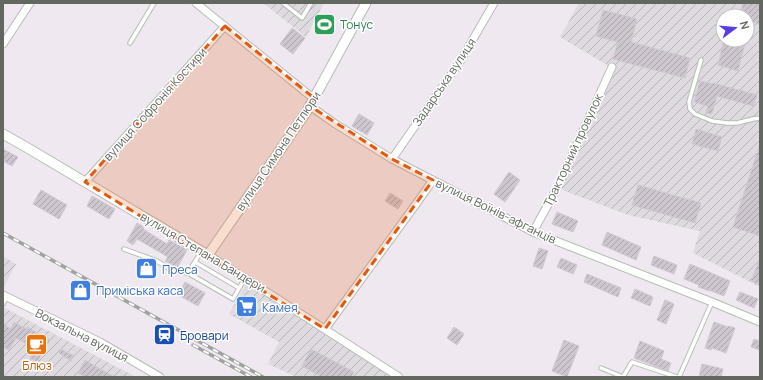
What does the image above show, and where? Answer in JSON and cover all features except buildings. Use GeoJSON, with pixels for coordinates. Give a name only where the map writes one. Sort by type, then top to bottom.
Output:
{"type":"FeatureCollection","features":[{"type":"Feature","properties":{"kind":"street","name":"вулиця Воїнів-афганців"},"geometry":{"type":"LineString","coordinates":[[196,3],[308,94],[312,102],[334,123],[392,159],[534,232],[760,322]]}},
{"type":"Feature","properties":{"kind":"street","name":"вулиця Симона Петлюри"},"geometry":{"type":"LineString","coordinates":[[205,253],[312,102],[366,3]]}},
{"type":"Feature","properties":{"kind":"street","name":"Задарська вулиця"},"geometry":{"type":"LineString","coordinates":[[392,159],[461,60],[494,3]]}},
{"type":"Feature","properties":{"kind":"street"},"geometry":{"type":"LineString","coordinates":[[3,44],[27,4]]}},
{"type":"Feature","properties":{"kind":"street","name":"вулиця Софронія Костири"},"geometry":{"type":"LineString","coordinates":[[85,182],[225,26]]}},
{"type":"Feature","properties":{"kind":"street","name":"Тракторний провулок"},"geometry":{"type":"LineString","coordinates":[[534,232],[557,188],[612,67]]}},
{"type":"Feature","properties":{"kind":"street","name":"вулиця Степана Бандери"},"geometry":{"type":"LineString","coordinates":[[3,134],[246,278],[399,377]]}},
{"type":"Feature","properties":{"kind":"street"},"geometry":{"type":"LineString","coordinates":[[324,329],[433,180]]}},
{"type":"Feature","properties":{"kind":"street","name":"Вокзальна вулиця"},"geometry":{"type":"LineString","coordinates":[[5,296],[100,342],[160,377]]}},
{"type":"Feature","properties":{"kind":"lane"},"geometry":{"type":"LineString","coordinates":[[130,43],[154,3]]}},
{"type":"Feature","properties":{"kind":"lane"},"geometry":{"type":"LineString","coordinates":[[283,3],[289,5],[302,18],[311,3]]}},
{"type":"Feature","properties":{"kind":"lane"},"geometry":{"type":"LineString","coordinates":[[701,60],[689,102],[690,109],[695,114],[712,121],[727,123],[737,123],[760,118]]}},
{"type":"Feature","properties":{"kind":"lane"},"geometry":{"type":"LineString","coordinates":[[124,249],[157,261],[173,271],[188,273],[233,298],[246,278]]}},
{"type":"Feature","properties":{"kind":"lane"},"geometry":{"type":"LineString","coordinates":[[188,273],[195,262],[205,253]]}},
{"type":"Feature","properties":{"kind":"lane"},"geometry":{"type":"LineString","coordinates":[[195,262],[239,288]]}},
{"type":"Feature","properties":{"kind":"lane"},"geometry":{"type":"LineString","coordinates":[[3,304],[5,296]]}},
{"type":"Feature","properties":{"kind":"lane"},"geometry":{"type":"LineString","coordinates":[[601,368],[623,377],[632,362],[678,377],[712,302]]}},
{"type":"Feature","properties":{"kind":"highlighted area"},"geometry":{"type":"Polygon","coordinates":[[[225,26],[314,98],[310,106],[392,159],[433,180],[325,329],[85,182],[225,26]]]}},
{"type":"Feature","properties":{"kind":"shaded area"},"geometry":{"type":"Polygon","coordinates":[[[263,3],[324,3],[306,37],[263,3]]]}},
{"type":"Feature","properties":{"kind":"shaded area"},"geometry":{"type":"Polygon","coordinates":[[[579,3],[760,3],[760,287],[693,253],[700,231],[628,215],[557,188],[612,68],[560,37],[579,3]]]}},
{"type":"Feature","properties":{"kind":"shaded area"},"geometry":{"type":"Polygon","coordinates":[[[3,256],[16,264],[3,288],[3,256]]]}},
{"type":"Feature","properties":{"kind":"shaded area"},"geometry":{"type":"Polygon","coordinates":[[[246,278],[399,377],[297,377],[268,364],[279,342],[229,314],[245,286],[246,278]]]}},
{"type":"Feature","properties":{"kind":"shaded area"},"geometry":{"type":"Polygon","coordinates":[[[3,307],[136,377],[3,377],[3,307]]]}},
{"type":"Feature","properties":{"kind":"railway"},"geometry":{"type":"LineString","coordinates":[[3,233],[263,377]]}},
{"type":"Feature","properties":{"kind":"railway"},"geometry":{"type":"LineString","coordinates":[[193,345],[251,377]]}},
{"type":"Feature","properties":{"kind":"place","name":"Тонус"},"geometry":{"type":"Point","coordinates":[324,24]}},
{"type":"Feature","properties":{"kind":"place","name":"Преса"},"geometry":{"type":"Point","coordinates":[146,269]}},
{"type":"Feature","properties":{"kind":"place","name":"Приміська каса"},"geometry":{"type":"Point","coordinates":[81,290]}},
{"type":"Feature","properties":{"kind":"place","name":"Камея"},"geometry":{"type":"Point","coordinates":[246,307]}},
{"type":"Feature","properties":{"kind":"place","name":"Бровари"},"geometry":{"type":"Point","coordinates":[165,335]}},
{"type":"Feature","properties":{"kind":"place","name":"Блюз"},"geometry":{"type":"Point","coordinates":[37,344]}}]}
